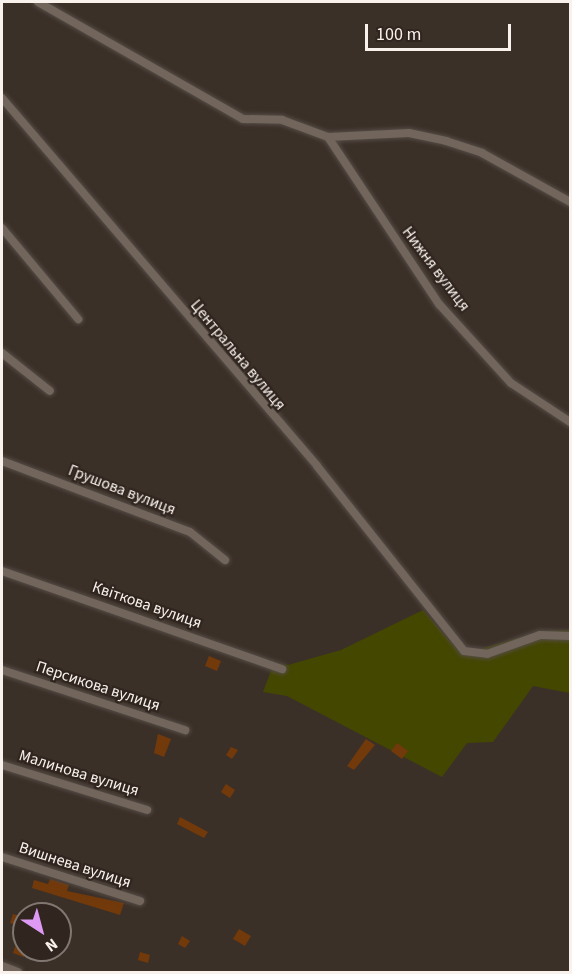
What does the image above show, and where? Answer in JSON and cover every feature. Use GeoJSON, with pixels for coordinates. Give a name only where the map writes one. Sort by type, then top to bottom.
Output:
{"type":"FeatureCollection","features":[{"type":"Feature","properties":{"kind":"street"},"geometry":{"type":"LineString","coordinates":[[38,2],[243,119],[282,120],[328,137],[369,132],[446,141],[482,153],[570,202]]}},
{"type":"Feature","properties":{"kind":"street","name":"Центральна вулиця"},"geometry":{"type":"LineString","coordinates":[[2,98],[317,466],[450,633],[471,654],[502,650],[540,635],[570,636]]}},
{"type":"Feature","properties":{"kind":"street","name":"Нижня вулиця"},"geometry":{"type":"LineString","coordinates":[[328,137],[439,304],[511,383],[570,422]]}},
{"type":"Feature","properties":{"kind":"street"},"geometry":{"type":"LineString","coordinates":[[2,228],[78,319]]}},
{"type":"Feature","properties":{"kind":"street"},"geometry":{"type":"LineString","coordinates":[[2,353],[50,391]]}},
{"type":"Feature","properties":{"kind":"street","name":"Грушова вулиця"},"geometry":{"type":"LineString","coordinates":[[2,462],[190,532],[225,560]]}},
{"type":"Feature","properties":{"kind":"street","name":"Квіткова вулиця"},"geometry":{"type":"LineString","coordinates":[[2,572],[282,669]]}},
{"type":"Feature","properties":{"kind":"street","name":"Персикова вулиця"},"geometry":{"type":"LineString","coordinates":[[2,670],[185,730]]}},
{"type":"Feature","properties":{"kind":"street","name":"Малинова вулиця"},"geometry":{"type":"LineString","coordinates":[[2,765],[147,810]]}},
{"type":"Feature","properties":{"kind":"street","name":"Вишнева вулиця"},"geometry":{"type":"LineString","coordinates":[[2,857],[140,901]]}},
{"type":"Feature","properties":{"kind":"street"},"geometry":{"type":"LineString","coordinates":[[2,966],[18,972]]}},
{"type":"Feature","properties":{"kind":"shaded area"},"geometry":{"type":"Polygon","coordinates":[[[423,610],[457,649],[480,649],[541,631],[570,630],[570,693],[533,686],[493,742],[467,743],[442,777],[287,696],[263,692],[274,663],[288,665],[341,650],[423,610]]]}},
{"type":"Feature","properties":{"kind":"building"},"geometry":{"type":"Polygon","coordinates":[[[209,656],[221,661],[217,671],[205,666],[209,656]]]}},
{"type":"Feature","properties":{"kind":"building"},"geometry":{"type":"Polygon","coordinates":[[[158,734],[171,739],[164,757],[154,753],[158,734]]]}},
{"type":"Feature","properties":{"kind":"building"},"geometry":{"type":"Polygon","coordinates":[[[366,739],[375,745],[354,770],[347,766],[366,739]]]}},
{"type":"Feature","properties":{"kind":"building"},"geometry":{"type":"Polygon","coordinates":[[[397,743],[408,751],[402,759],[391,751],[397,743]]]}},
{"type":"Feature","properties":{"kind":"building"},"geometry":{"type":"Polygon","coordinates":[[[231,747],[238,750],[232,759],[226,755],[231,747]]]}},
{"type":"Feature","properties":{"kind":"building"},"geometry":{"type":"Polygon","coordinates":[[[226,784],[235,790],[230,798],[221,792],[226,784]]]}},
{"type":"Feature","properties":{"kind":"building"},"geometry":{"type":"Polygon","coordinates":[[[180,817],[208,832],[204,838],[177,824],[180,817]]]}},
{"type":"Feature","properties":{"kind":"building"},"geometry":{"type":"Polygon","coordinates":[[[50,879],[69,885],[67,891],[124,903],[120,915],[32,888],[34,880],[48,884],[50,879]]]}},
{"type":"Feature","properties":{"kind":"building"},"geometry":{"type":"Polygon","coordinates":[[[239,929],[251,936],[245,946],[233,939],[239,929]]]}},
{"type":"Feature","properties":{"kind":"building"},"geometry":{"type":"Polygon","coordinates":[[[182,936],[190,941],[185,948],[178,944],[182,936]]]}},
{"type":"Feature","properties":{"kind":"building"},"geometry":{"type":"Polygon","coordinates":[[[140,952],[150,955],[148,963],[138,960],[140,952]]]}}]}
